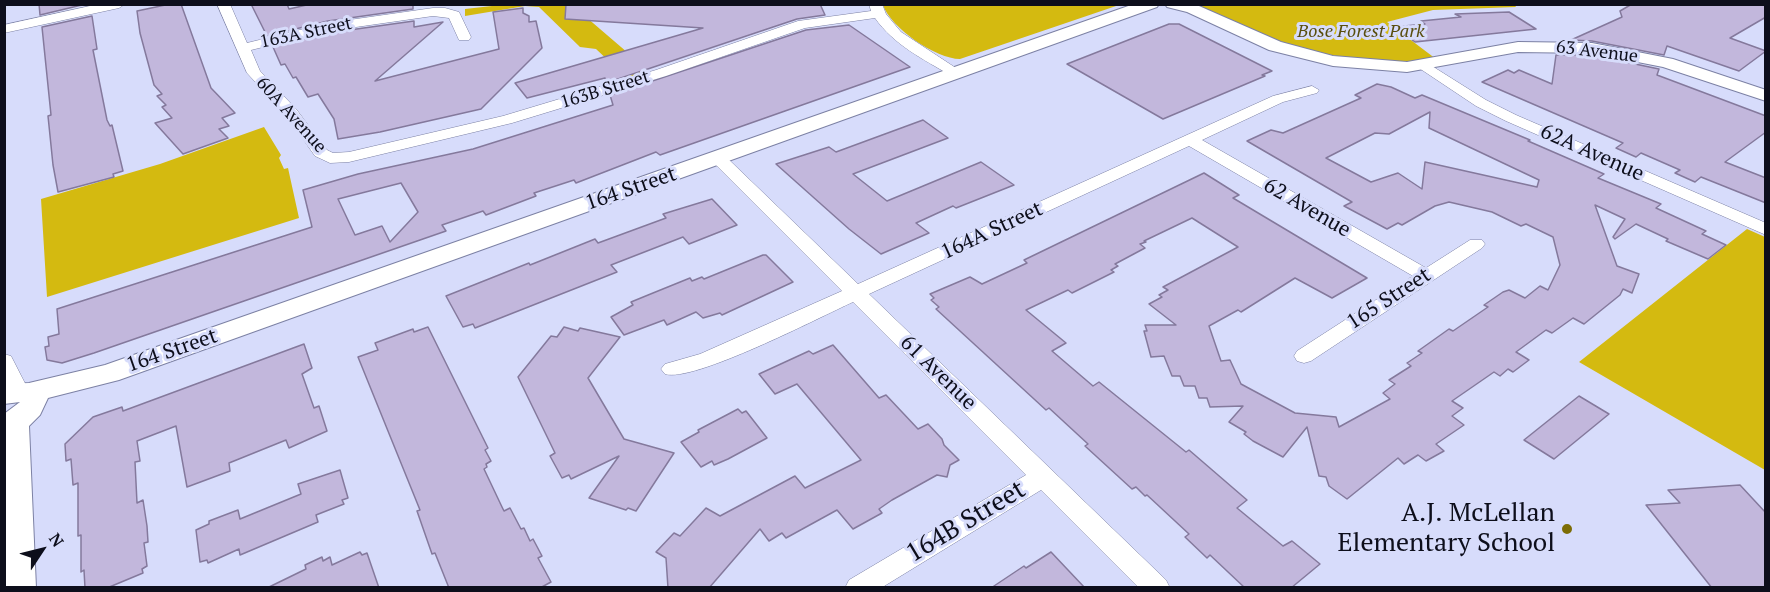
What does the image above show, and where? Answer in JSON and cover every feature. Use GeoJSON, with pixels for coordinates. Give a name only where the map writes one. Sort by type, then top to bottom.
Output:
{"type":"FeatureCollection","features":[{"type":"Feature","properties":{"kind":"street"},"geometry":{"type":"LineString","coordinates":[[4,29],[119,4]]}},
{"type":"Feature","properties":{"kind":"street","name":"60A Avenue"},"geometry":{"type":"LineString","coordinates":[[223,4],[254,73],[291,112],[321,153],[330,158]]}},
{"type":"Feature","properties":{"kind":"street","name":"164 Street"},"geometry":{"type":"LineString","coordinates":[[17,406],[1151,4]]}},
{"type":"Feature","properties":{"kind":"street"},"geometry":{"type":"LineString","coordinates":[[1173,4],[1193,9],[1275,46],[1313,57],[1371,66],[1424,65]]}},
{"type":"Feature","properties":{"kind":"street"},"geometry":{"type":"LineString","coordinates":[[876,9],[888,28],[954,72]]}},
{"type":"Feature","properties":{"kind":"street","name":"163B Street"},"geometry":{"type":"LineString","coordinates":[[330,158],[349,157],[472,130],[661,73],[803,24],[876,9]]}},
{"type":"Feature","properties":{"kind":"street","name":"163A Street"},"geometry":{"type":"LineString","coordinates":[[242,48],[336,26],[433,12],[454,15],[464,37]]}},
{"type":"Feature","properties":{"kind":"street","name":"63 Avenue"},"geometry":{"type":"LineString","coordinates":[[1424,65],[1518,47],[1592,48],[1667,63],[1766,96]]}},
{"type":"Feature","properties":{"kind":"street","name":"62A Avenue"},"geometry":{"type":"LineString","coordinates":[[1424,65],[1481,104],[1766,230]]}},
{"type":"Feature","properties":{"kind":"street","name":"164A Street"},"geometry":{"type":"LineString","coordinates":[[672,369],[708,359],[1278,99],[1312,90]]}},
{"type":"Feature","properties":{"kind":"street","name":"62 Avenue"},"geometry":{"type":"LineString","coordinates":[[1190,140],[1425,275]]}},
{"type":"Feature","properties":{"kind":"street","name":"61 Avenue"},"geometry":{"type":"LineString","coordinates":[[718,158],[1157,588]]}},
{"type":"Feature","properties":{"kind":"street","name":"165 Street"},"geometry":{"type":"LineString","coordinates":[[1304,356],[1425,275],[1476,244]]}},
{"type":"Feature","properties":{"kind":"street"},"geometry":{"type":"LineString","coordinates":[[4,361],[17,406],[20,588]]}},
{"type":"Feature","properties":{"kind":"street","name":"164B Street"},"geometry":{"type":"LineString","coordinates":[[858,588],[1044,476]]}},
{"type":"Feature","properties":{"kind":"green space"},"geometry":{"type":"Polygon","coordinates":[[[883,4],[1132,5],[1119,5],[960,59],[939,54],[916,41],[895,23],[883,4]]]}},
{"type":"Feature","properties":{"kind":"green space","name":"Bose Forest Park"},"geometry":{"type":"Polygon","coordinates":[[[1514,4],[1516,7],[1433,10],[1387,22],[1436,59],[1414,61],[1347,58],[1303,49],[1189,5],[1514,4]]]}},
{"type":"Feature","properties":{"kind":"green space"},"geometry":{"type":"Polygon","coordinates":[[[501,5],[572,5],[649,71],[628,79],[596,49],[580,47],[539,7],[525,6],[465,16],[465,9],[501,5]]]}},
{"type":"Feature","properties":{"kind":"green space"},"geometry":{"type":"Polygon","coordinates":[[[264,127],[281,155],[279,158],[284,169],[288,168],[299,218],[47,297],[41,199],[160,164],[264,127]]]}},
{"type":"Feature","properties":{"kind":"green space"},"geometry":{"type":"Polygon","coordinates":[[[1747,229],[1765,237],[1765,470],[1579,362],[1747,229]]]}},
{"type":"Feature","properties":{"kind":"building"},"geometry":{"type":"Polygon","coordinates":[[[39,4],[86,4],[40,15],[39,4]]]}},
{"type":"Feature","properties":{"kind":"building"},"geometry":{"type":"Polygon","coordinates":[[[181,4],[211,88],[235,113],[222,118],[229,126],[219,129],[228,138],[183,154],[155,123],[172,118],[162,107],[166,105],[157,96],[162,94],[154,85],[140,33],[137,11],[181,4]]]}},
{"type":"Feature","properties":{"kind":"building"},"geometry":{"type":"Polygon","coordinates":[[[251,4],[287,4],[289,9],[311,4],[413,4],[413,9],[328,21],[267,36],[251,4]]]}},
{"type":"Feature","properties":{"kind":"building"},"geometry":{"type":"Polygon","coordinates":[[[566,4],[820,4],[825,15],[797,19],[606,83],[605,78],[527,98],[515,83],[703,28],[565,19],[566,4]]]}},
{"type":"Feature","properties":{"kind":"building"},"geometry":{"type":"Polygon","coordinates":[[[1632,4],[1766,4],[1766,17],[1730,38],[1766,51],[1739,71],[1667,46],[1664,55],[1592,41],[1571,40],[1622,17],[1620,11],[1632,4]]]}},
{"type":"Feature","properties":{"kind":"building"},"geometry":{"type":"Polygon","coordinates":[[[523,8],[523,13],[529,16],[529,22],[536,21],[542,48],[481,109],[338,139],[334,119],[318,94],[308,97],[296,77],[293,78],[285,64],[281,65],[273,47],[328,33],[414,21],[414,27],[443,22],[375,81],[499,49],[493,12],[523,8]]]}},
{"type":"Feature","properties":{"kind":"building"},"geometry":{"type":"Polygon","coordinates":[[[1509,12],[1536,29],[1415,42],[1394,27],[1425,24],[1421,21],[1461,17],[1455,14],[1509,12]]]}},
{"type":"Feature","properties":{"kind":"building"},"geometry":{"type":"Polygon","coordinates":[[[92,16],[97,49],[93,50],[107,120],[110,126],[112,125],[123,171],[113,174],[114,177],[58,192],[48,116],[51,115],[42,27],[92,16]]]}},
{"type":"Feature","properties":{"kind":"building"},"geometry":{"type":"Polygon","coordinates":[[[1169,24],[1179,24],[1272,71],[1163,119],[1067,64],[1169,24]]]}},
{"type":"Feature","properties":{"kind":"building"},"geometry":{"type":"Polygon","coordinates":[[[849,25],[910,67],[660,155],[656,152],[576,183],[574,180],[534,193],[536,196],[486,215],[483,211],[442,225],[446,231],[94,353],[62,363],[47,360],[45,347],[49,346],[48,337],[59,334],[57,309],[312,227],[303,190],[358,174],[473,149],[613,105],[610,95],[806,30],[849,25]],[[401,183],[338,199],[355,235],[382,226],[390,242],[418,212],[401,183]]]}},
{"type":"Feature","properties":{"kind":"building"},"geometry":{"type":"Polygon","coordinates":[[[1556,55],[1592,55],[1659,69],[1657,75],[1766,116],[1766,132],[1725,162],[1766,178],[1766,203],[1701,177],[1695,182],[1675,173],[1680,170],[1641,153],[1636,157],[1616,148],[1623,143],[1482,82],[1508,70],[1514,73],[1519,70],[1552,84],[1556,55]]]}},
{"type":"Feature","properties":{"kind":"building"},"geometry":{"type":"Polygon","coordinates":[[[1377,84],[1391,87],[1415,98],[1422,95],[1604,174],[1598,178],[1661,204],[1656,208],[1706,231],[1702,234],[1726,245],[1708,259],[1666,241],[1668,239],[1636,224],[1615,239],[1613,237],[1625,219],[1595,205],[1617,266],[1639,274],[1632,293],[1623,289],[1620,295],[1584,324],[1573,318],[1552,333],[1546,330],[1516,352],[1529,360],[1513,372],[1508,369],[1500,376],[1494,372],[1452,401],[1463,408],[1452,416],[1464,425],[1436,444],[1444,451],[1426,461],[1418,455],[1404,464],[1398,458],[1347,499],[1329,486],[1326,477],[1319,476],[1307,427],[1283,457],[1253,441],[1244,434],[1246,432],[1229,422],[1243,406],[1210,407],[1207,398],[1199,398],[1195,386],[1184,386],[1180,376],[1172,376],[1164,356],[1151,357],[1144,331],[1147,331],[1145,325],[1176,325],[1149,304],[1162,297],[1159,295],[1168,290],[1163,287],[1238,247],[1192,218],[1144,241],[1146,242],[1140,244],[1145,248],[1115,264],[1118,266],[1111,270],[1114,272],[1072,293],[1068,290],[1026,310],[1066,343],[1052,351],[1093,386],[1099,382],[1186,452],[1189,450],[1247,500],[1237,508],[1283,546],[1292,541],[1320,564],[1291,588],[1245,588],[1210,555],[1207,558],[1185,537],[1189,534],[1147,495],[1145,496],[1136,487],[1132,489],[1085,446],[1088,444],[1049,408],[1046,410],[936,309],[939,307],[931,300],[934,298],[930,294],[970,277],[982,284],[1027,263],[1024,260],[1204,173],[1239,195],[1233,198],[1367,278],[1332,298],[1295,278],[1241,312],[1238,310],[1209,326],[1221,361],[1230,360],[1241,384],[1295,413],[1336,417],[1339,427],[1390,399],[1383,393],[1395,384],[1389,380],[1411,366],[1407,363],[1422,353],[1418,351],[1449,329],[1453,331],[1488,307],[1484,305],[1503,292],[1509,290],[1525,298],[1540,286],[1548,290],[1560,265],[1553,237],[1526,224],[1521,226],[1492,212],[1449,202],[1435,206],[1402,225],[1398,223],[1387,229],[1344,206],[1352,202],[1247,141],[1271,130],[1283,133],[1361,98],[1355,95],[1377,84]],[[1430,112],[1389,134],[1375,133],[1326,158],[1371,182],[1398,173],[1422,189],[1425,162],[1537,187],[1539,180],[1429,128],[1430,112]]]}},
{"type":"Feature","properties":{"kind":"building"},"geometry":{"type":"Polygon","coordinates":[[[923,120],[948,138],[853,174],[887,201],[981,162],[1014,185],[956,208],[953,206],[916,223],[929,233],[881,254],[849,229],[776,164],[829,147],[836,152],[923,120]]]}},
{"type":"Feature","properties":{"kind":"building"},"geometry":{"type":"Polygon","coordinates":[[[712,199],[737,225],[689,244],[683,237],[611,265],[617,272],[475,328],[473,324],[463,327],[446,296],[595,239],[598,243],[666,218],[663,214],[712,199]]]}},
{"type":"Feature","properties":{"kind":"building"},"geometry":{"type":"Polygon","coordinates":[[[766,255],[793,282],[722,315],[720,313],[703,318],[696,312],[667,325],[664,320],[624,335],[611,317],[633,305],[631,302],[653,293],[690,278],[692,281],[702,277],[704,279],[766,255]]]}},
{"type":"Feature","properties":{"kind":"building"},"geometry":{"type":"Polygon","coordinates":[[[428,327],[488,448],[485,450],[491,461],[484,469],[502,507],[504,511],[510,508],[521,529],[524,528],[530,541],[533,539],[542,556],[538,558],[551,582],[540,588],[449,588],[435,553],[432,554],[417,511],[420,510],[358,357],[378,350],[375,343],[413,329],[414,332],[428,327]]]}},
{"type":"Feature","properties":{"kind":"building"},"geometry":{"type":"Polygon","coordinates":[[[564,327],[578,331],[580,328],[620,337],[588,378],[624,439],[674,453],[636,511],[589,498],[619,456],[571,479],[569,475],[562,478],[550,456],[555,453],[518,377],[551,336],[557,337],[564,327]]]}},
{"type":"Feature","properties":{"kind":"building"},"geometry":{"type":"Polygon","coordinates":[[[304,344],[312,368],[302,374],[314,408],[319,406],[327,431],[289,448],[286,440],[229,463],[230,471],[187,487],[176,426],[137,441],[140,461],[135,462],[137,503],[143,500],[148,542],[144,543],[147,566],[142,569],[143,573],[107,588],[85,588],[84,570],[81,572],[81,535],[78,536],[78,483],[73,485],[71,459],[66,461],[65,444],[93,417],[122,407],[123,411],[304,344]]]}},
{"type":"Feature","properties":{"kind":"building"},"geometry":{"type":"Polygon","coordinates":[[[833,345],[879,398],[886,395],[918,429],[928,424],[959,460],[950,465],[947,477],[937,475],[892,500],[879,509],[882,513],[853,529],[837,510],[786,538],[782,533],[769,541],[760,529],[709,588],[668,588],[666,558],[656,552],[674,533],[680,536],[706,508],[720,516],[795,476],[805,488],[861,460],[797,384],[775,394],[759,374],[809,351],[813,354],[833,345]]]}},
{"type":"Feature","properties":{"kind":"building"},"geometry":{"type":"Polygon","coordinates":[[[1579,396],[1609,414],[1554,459],[1524,440],[1579,396]]]}},
{"type":"Feature","properties":{"kind":"building"},"geometry":{"type":"Polygon","coordinates":[[[738,409],[742,413],[746,411],[767,438],[728,459],[714,465],[712,461],[701,467],[681,442],[699,432],[698,430],[738,409]]]}},
{"type":"Feature","properties":{"kind":"building"},"geometry":{"type":"Polygon","coordinates":[[[340,470],[348,498],[342,500],[344,504],[316,515],[318,522],[240,555],[239,549],[208,563],[207,560],[200,562],[196,530],[209,524],[209,521],[238,510],[240,519],[301,494],[298,484],[340,470]]]}},
{"type":"Feature","properties":{"kind":"building"},"geometry":{"type":"Polygon","coordinates":[[[1740,485],[1766,513],[1766,588],[1712,588],[1646,505],[1680,503],[1668,490],[1740,485]]]}},
{"type":"Feature","properties":{"kind":"building"},"geometry":{"type":"Polygon","coordinates":[[[360,552],[362,555],[367,553],[379,588],[267,588],[306,569],[305,565],[322,557],[323,561],[330,557],[332,565],[360,552]]]}},
{"type":"Feature","properties":{"kind":"building"},"geometry":{"type":"Polygon","coordinates":[[[1051,552],[1085,588],[991,588],[1024,566],[1026,568],[1051,552]]]}},
{"type":"Feature","properties":{"kind":"place","name":"A.J. McLellan Elementary School"},"geometry":{"type":"Point","coordinates":[1567,529]}}]}
